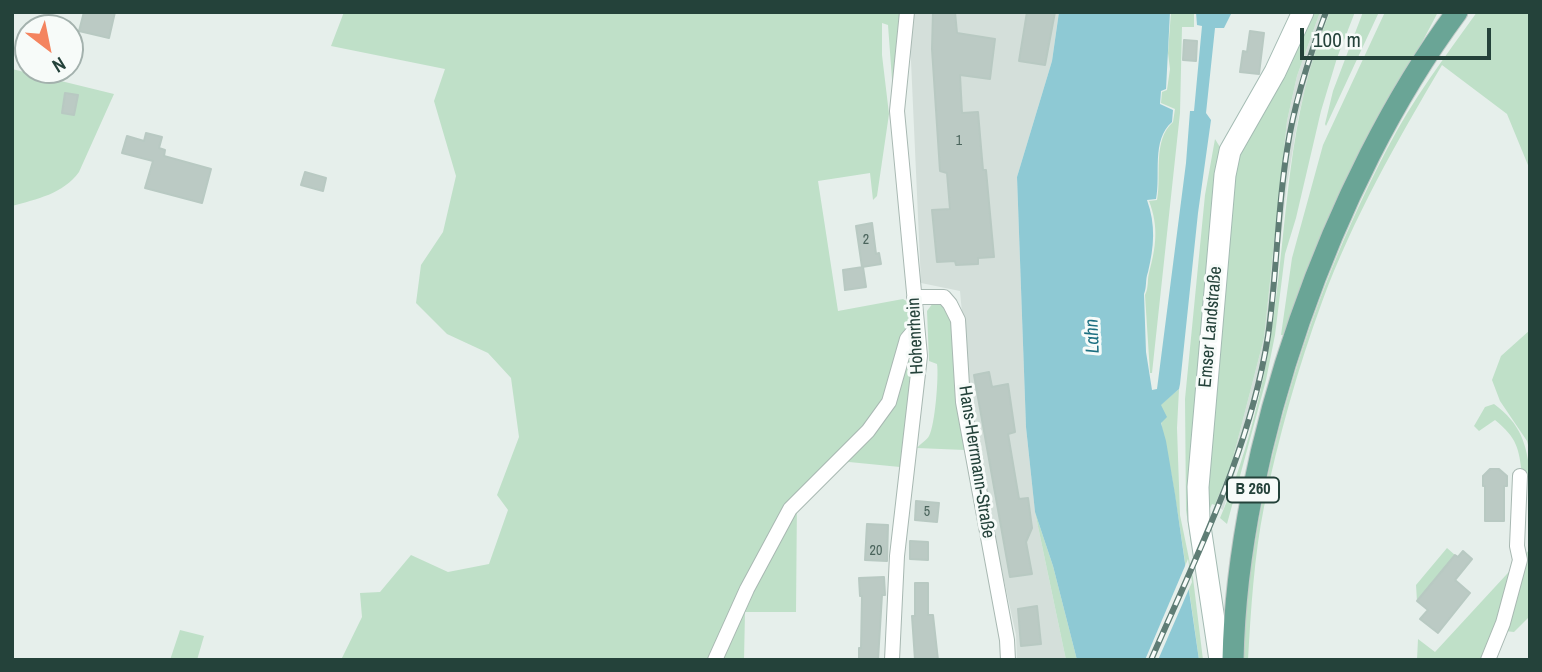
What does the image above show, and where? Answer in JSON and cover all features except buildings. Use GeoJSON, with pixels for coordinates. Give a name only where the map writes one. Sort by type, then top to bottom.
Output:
{"type":"FeatureCollection","features":[{"type":"Feature","properties":{"kind":"main road","name":"B 260"},"geometry":{"type":"LineString","coordinates":[[1233,660],[1244,536],[1254,484],[1269,421],[1299,326],[1322,262],[1378,139],[1411,80],[1453,17]]}},
{"type":"Feature","properties":{"kind":"street","name":"Hohenrhein"},"geometry":{"type":"LineString","coordinates":[[892,660],[897,556],[920,356],[897,111],[907,12]]}},
{"type":"Feature","properties":{"kind":"street","name":"Emser Landstraße"},"geometry":{"type":"LineString","coordinates":[[1220,660],[1199,520],[1198,487],[1225,175],[1230,151],[1275,72],[1303,12]]}},
{"type":"Feature","properties":{"kind":"street","name":"Hans-Herrmann-Straße"},"geometry":{"type":"LineString","coordinates":[[914,298],[944,298],[958,320],[964,402],[1007,640],[1008,660]]}},
{"type":"Feature","properties":{"kind":"street"},"geometry":{"type":"LineString","coordinates":[[715,660],[747,589],[790,509],[868,432],[889,402],[907,340],[917,327]]}},
{"type":"Feature","properties":{"kind":"street"},"geometry":{"type":"LineString","coordinates":[[1488,660],[1503,623],[1520,560],[1517,548],[1520,477]]}},
{"type":"Feature","properties":{"kind":"shaded area"},"geometry":{"type":"Polygon","coordinates":[[[913,12],[1059,12],[1052,61],[1017,177],[1026,427],[1035,512],[1066,660],[1017,660],[1016,635],[986,498],[969,390],[960,291],[921,283],[910,39],[913,12]]]}},
{"type":"Feature","properties":{"kind":"shaded area"},"geometry":{"type":"Polygon","coordinates":[[[1320,12],[1330,12],[1318,43],[1299,113],[1287,185],[1268,354],[1258,398],[1223,510],[1215,505],[1232,462],[1264,338],[1287,121],[1297,76],[1320,12]]]}},
{"type":"Feature","properties":{"kind":"green space"},"geometry":{"type":"Polygon","coordinates":[[[344,12],[901,12],[893,93],[888,25],[882,23],[882,55],[889,114],[877,196],[873,200],[870,173],[818,181],[838,311],[903,299],[908,302],[914,362],[900,467],[849,462],[819,474],[797,498],[796,612],[745,612],[744,660],[341,660],[362,617],[360,593],[380,592],[411,555],[448,572],[489,564],[508,510],[497,495],[519,437],[511,378],[488,353],[447,334],[416,303],[421,265],[443,232],[456,176],[434,101],[445,69],[331,46],[344,12]]]}},
{"type":"Feature","properties":{"kind":"green space"},"geometry":{"type":"Polygon","coordinates":[[[1171,12],[1194,12],[1194,27],[1182,27],[1180,113],[1150,373],[1145,295],[1155,237],[1149,201],[1157,200],[1160,148],[1166,130],[1173,122],[1175,109],[1161,103],[1162,92],[1167,90],[1170,69],[1168,53],[1171,12]]]}},
{"type":"Feature","properties":{"kind":"green space"},"geometry":{"type":"Polygon","coordinates":[[[1310,12],[1320,12],[1297,76],[1287,121],[1264,338],[1232,462],[1215,505],[1212,504],[1208,513],[1206,501],[1235,170],[1241,152],[1310,12]]]}},
{"type":"Feature","properties":{"kind":"green space"},"geometry":{"type":"Polygon","coordinates":[[[1330,12],[1355,12],[1321,111],[1285,254],[1275,335],[1266,380],[1227,524],[1220,518],[1244,451],[1267,357],[1296,131],[1316,51],[1330,12]]]}},
{"type":"Feature","properties":{"kind":"green space"},"geometry":{"type":"Polygon","coordinates":[[[1363,12],[1379,12],[1326,126],[1333,91],[1363,12]]]}},
{"type":"Feature","properties":{"kind":"green space"},"geometry":{"type":"Polygon","coordinates":[[[1385,12],[1438,12],[1331,215],[1281,335],[1292,258],[1323,145],[1385,12]]]}},
{"type":"Feature","properties":{"kind":"green space"},"geometry":{"type":"Polygon","coordinates":[[[1477,12],[1530,12],[1530,170],[1507,114],[1442,65],[1392,151],[1362,210],[1334,271],[1313,327],[1289,403],[1264,507],[1255,564],[1248,660],[1242,660],[1248,594],[1271,462],[1308,333],[1331,270],[1387,149],[1418,96],[1477,12]]]}},
{"type":"Feature","properties":{"kind":"green space"},"geometry":{"type":"Polygon","coordinates":[[[12,69],[14,84],[73,84],[114,94],[79,172],[73,179],[49,195],[12,206],[12,69]]]}},
{"type":"Feature","properties":{"kind":"green space"},"geometry":{"type":"Polygon","coordinates":[[[1215,139],[1223,152],[1194,538],[1191,544],[1186,510],[1185,399],[1205,195],[1215,139]]]}},
{"type":"Feature","properties":{"kind":"green space"},"geometry":{"type":"Polygon","coordinates":[[[933,303],[943,304],[952,328],[959,372],[965,450],[917,448],[929,436],[936,400],[937,364],[929,361],[927,311],[933,303]]]}},
{"type":"Feature","properties":{"kind":"green space"},"geometry":{"type":"Polygon","coordinates":[[[1530,330],[1530,453],[1527,441],[1500,401],[1492,380],[1501,356],[1530,330]]]}},
{"type":"Feature","properties":{"kind":"green space"},"geometry":{"type":"Polygon","coordinates":[[[1179,389],[1177,428],[1180,515],[1193,578],[1203,660],[1199,660],[1160,415],[1160,405],[1179,389]]]}},
{"type":"Feature","properties":{"kind":"green space"},"geometry":{"type":"Polygon","coordinates":[[[1494,404],[1511,419],[1521,436],[1530,476],[1522,475],[1516,444],[1502,426],[1495,420],[1479,431],[1474,426],[1485,407],[1494,404]]]}},
{"type":"Feature","properties":{"kind":"green space"},"geometry":{"type":"Polygon","coordinates":[[[1035,512],[1053,566],[1077,660],[1066,660],[1035,512]]]}},
{"type":"Feature","properties":{"kind":"green space"},"geometry":{"type":"Polygon","coordinates":[[[1447,548],[1455,555],[1417,601],[1416,585],[1447,548]]]}},
{"type":"Feature","properties":{"kind":"green space"},"geometry":{"type":"Polygon","coordinates":[[[1530,549],[1530,616],[1514,632],[1505,631],[1484,660],[1417,660],[1418,639],[1435,652],[1530,549]]]}},
{"type":"Feature","properties":{"kind":"green space"},"geometry":{"type":"Polygon","coordinates":[[[180,630],[204,636],[197,660],[170,660],[180,630]]]}},
{"type":"Feature","properties":{"kind":"water","name":"Lahn"},"geometry":{"type":"Polygon","coordinates":[[[1059,12],[1170,12],[1166,89],[1161,91],[1160,104],[1173,110],[1172,122],[1161,138],[1156,199],[1147,200],[1153,236],[1144,294],[1146,352],[1152,390],[1157,389],[1186,163],[1190,111],[1194,111],[1202,26],[1197,25],[1196,12],[1232,12],[1224,28],[1215,28],[1206,113],[1211,120],[1180,384],[1179,389],[1161,405],[1167,417],[1161,423],[1175,494],[1199,660],[1077,660],[1053,566],[1035,512],[1026,427],[1017,177],[1052,61],[1059,12]]]}},
{"type":"Feature","properties":{"kind":"pier"},"geometry":{"type":"Polygon","coordinates":[[[1188,559],[1192,582],[1158,660],[1145,660],[1188,559]]]}},
{"type":"Feature","properties":{"kind":"railway"},"geometry":{"type":"LineString","coordinates":[[1151,660],[1220,501],[1249,420],[1268,336],[1290,132],[1303,80],[1326,12]]}}]}
